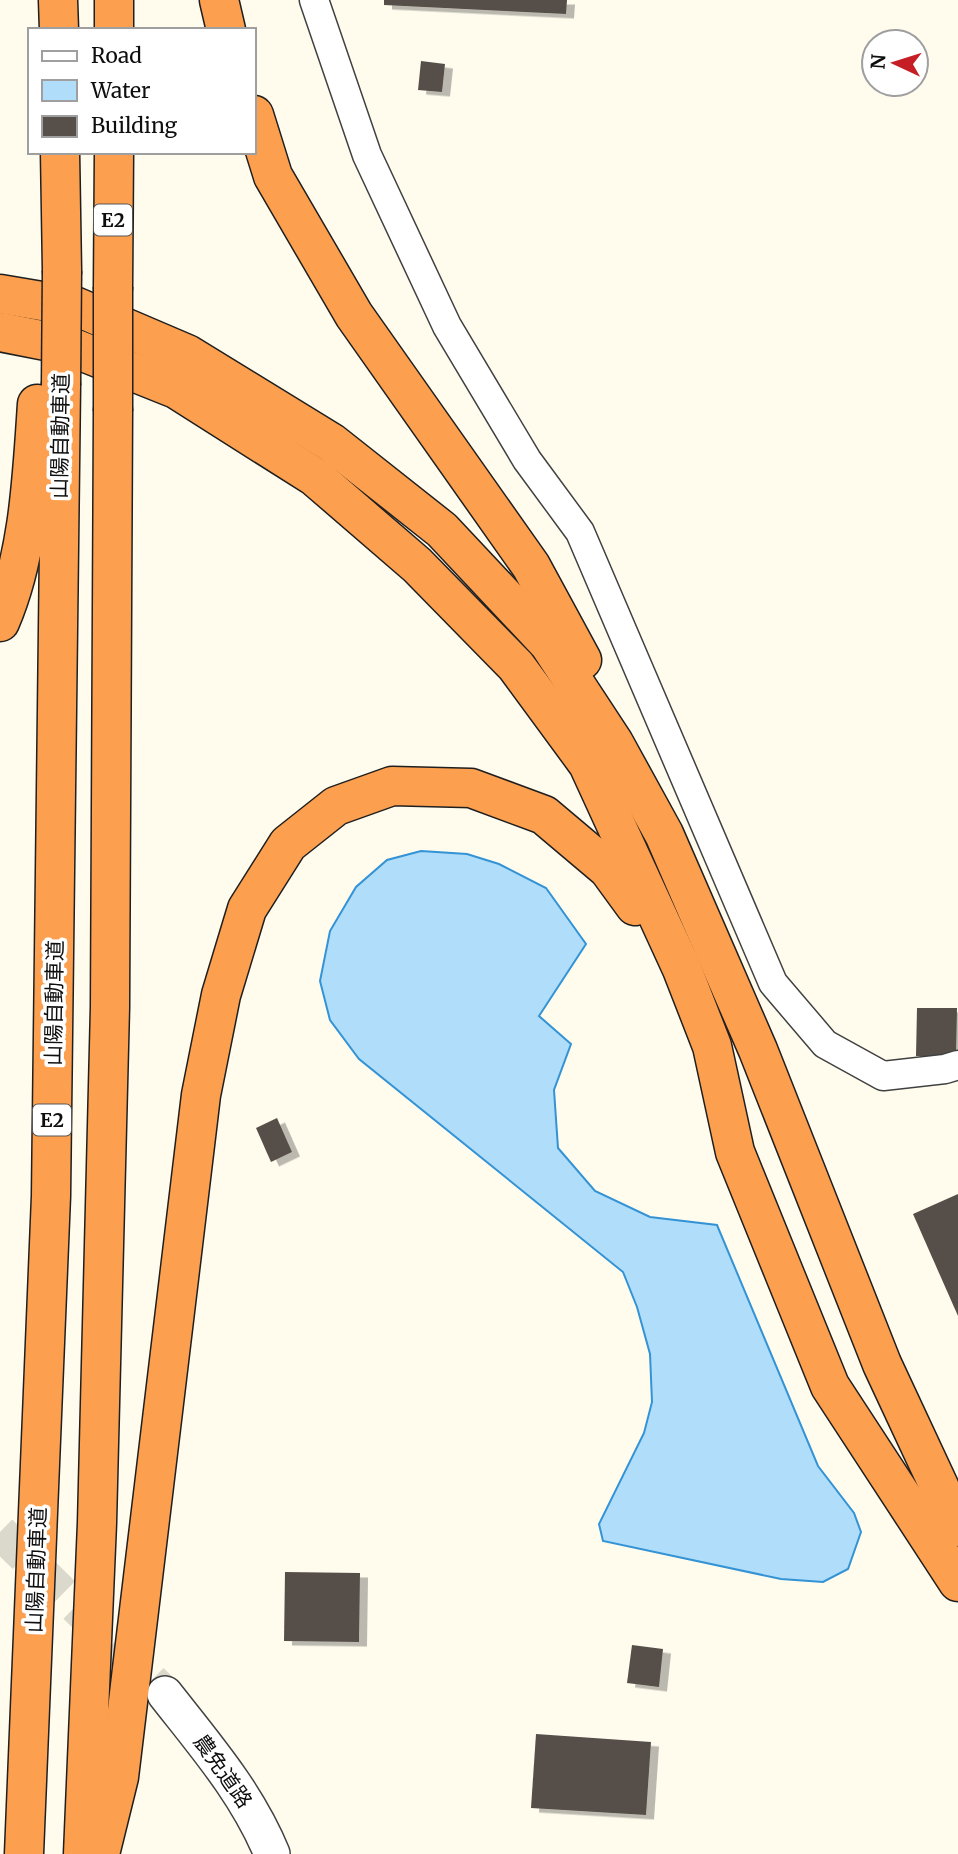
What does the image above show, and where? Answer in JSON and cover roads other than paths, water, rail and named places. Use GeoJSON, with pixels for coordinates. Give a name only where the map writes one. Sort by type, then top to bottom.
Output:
{"type":"FeatureCollection","features":[{"type":"Feature","properties":{"kind":"highway"},"geometry":{"type":"LineString","coordinates":[[58,0],[59,28]]}},
{"type":"Feature","properties":{"kind":"highway"},"geometry":{"type":"LineString","coordinates":[[114,0],[114,28]]}},
{"type":"Feature","properties":{"kind":"highway"},"geometry":{"type":"LineString","coordinates":[[219,0],[226,28]]}},
{"type":"Feature","properties":{"kind":"highway"},"geometry":{"type":"LineString","coordinates":[[256,121],[274,176],[354,315],[531,566],[598,689],[614,743]]}},
{"type":"Feature","properties":{"kind":"highway","name":"山陽自動車道"},"geometry":{"type":"LineString","coordinates":[[24,1854],[51,1195],[50,383],[62,271],[60,154]]}},
{"type":"Feature","properties":{"kind":"highway","name":"E2"},"geometry":{"type":"LineString","coordinates":[[83,1854],[97,1523],[110,1007],[114,154]]}},
{"type":"Feature","properties":{"kind":"highway"},"geometry":{"type":"LineString","coordinates":[[0,294],[77,307],[187,354],[332,443],[442,530],[548,644],[614,743],[664,834],[758,1050],[882,1364],[958,1527]]}},
{"type":"Feature","properties":{"kind":"highway"},"geometry":{"type":"LineString","coordinates":[[0,332],[66,345],[176,389],[314,477],[417,565],[516,666],[588,764],[682,969],[712,1046],[735,1152],[830,1386],[958,1582]]}},
{"type":"Feature","properties":{"kind":"highway"},"geometry":{"type":"LineString","coordinates":[[0,622],[8,604],[24,536],[50,383]]}},
{"type":"Feature","properties":{"kind":"highway"},"geometry":{"type":"LineString","coordinates":[[100,1854],[118,1777],[201,1095],[220,995],[247,909],[288,844],[336,806],[391,786],[471,788],[544,815],[608,869],[682,969]]}},
{"type":"Feature","properties":{"kind":"street"},"geometry":{"type":"LineString","coordinates":[[314,0],[367,155],[447,326],[527,460],[580,532],[773,983],[825,1044],[883,1076],[958,1065]]}},
{"type":"Feature","properties":{"kind":"street","name":"農免道路"},"geometry":{"type":"LineString","coordinates":[[165,1694],[238,1787],[262,1829],[272,1854]]}},
{"type":"Feature","properties":{"kind":"water"},"geometry":{"type":"Polygon","coordinates":[[[421,851],[467,854],[499,864],[546,888],[586,944],[539,1016],[571,1044],[554,1090],[558,1148],[595,1191],[650,1217],[717,1225],[818,1466],[854,1513],[861,1532],[848,1569],[823,1582],[781,1579],[603,1541],[599,1524],[644,1433],[652,1402],[650,1354],[637,1307],[623,1272],[359,1059],[330,1020],[320,981],[330,931],[356,887],[387,860],[421,851]]]}},
{"type":"Feature","properties":{"kind":"tunnel"},"geometry":{"type":"LineString","coordinates":[[0,1532],[165,1694]]}}]}
